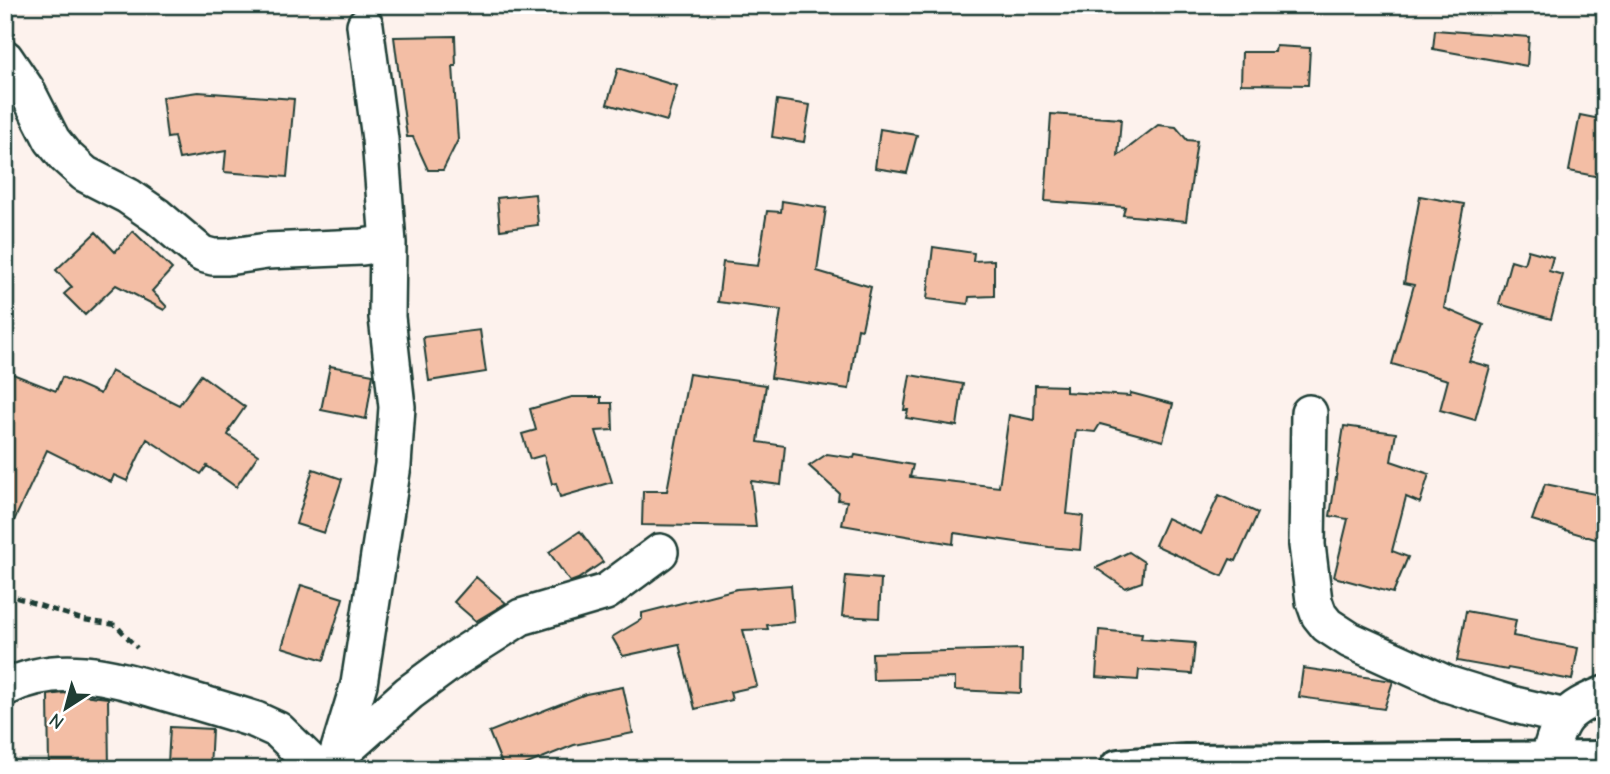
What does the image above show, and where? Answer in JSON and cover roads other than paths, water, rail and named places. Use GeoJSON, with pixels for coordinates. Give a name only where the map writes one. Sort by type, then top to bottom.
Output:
{"type":"FeatureCollection","features":[{"type":"Feature","properties":{"kind":"main road"},"geometry":{"type":"LineString","coordinates":[[1119,769],[1186,764],[1605,761]]}},
{"type":"Feature","properties":{"kind":"street"},"geometry":{"type":"LineString","coordinates":[[329,765],[359,684],[393,465],[397,407],[387,317],[388,243],[380,139],[365,25]]}},
{"type":"Feature","properties":{"kind":"street"},"geometry":{"type":"LineString","coordinates":[[5,58],[26,89],[52,140],[65,156],[85,174],[128,196],[157,216],[202,254],[227,257],[267,251],[362,247],[388,243]]}},
{"type":"Feature","properties":{"kind":"street"},"geometry":{"type":"LineString","coordinates":[[1309,414],[1307,545],[1314,601],[1319,615],[1327,625],[1350,640],[1447,684],[1565,717]]}},
{"type":"Feature","properties":{"kind":"street"},"geometry":{"type":"LineString","coordinates":[[329,765],[409,693],[455,659],[510,624],[537,612],[606,592],[660,552]]}},
{"type":"Feature","properties":{"kind":"street"},"geometry":{"type":"LineString","coordinates":[[5,688],[38,674],[75,672],[113,677],[256,720],[278,730],[329,765]]}},
{"type":"Feature","properties":{"kind":"street"},"geometry":{"type":"LineString","coordinates":[[1548,761],[1555,733],[1565,717],[1577,706],[1605,694]]}}]}
